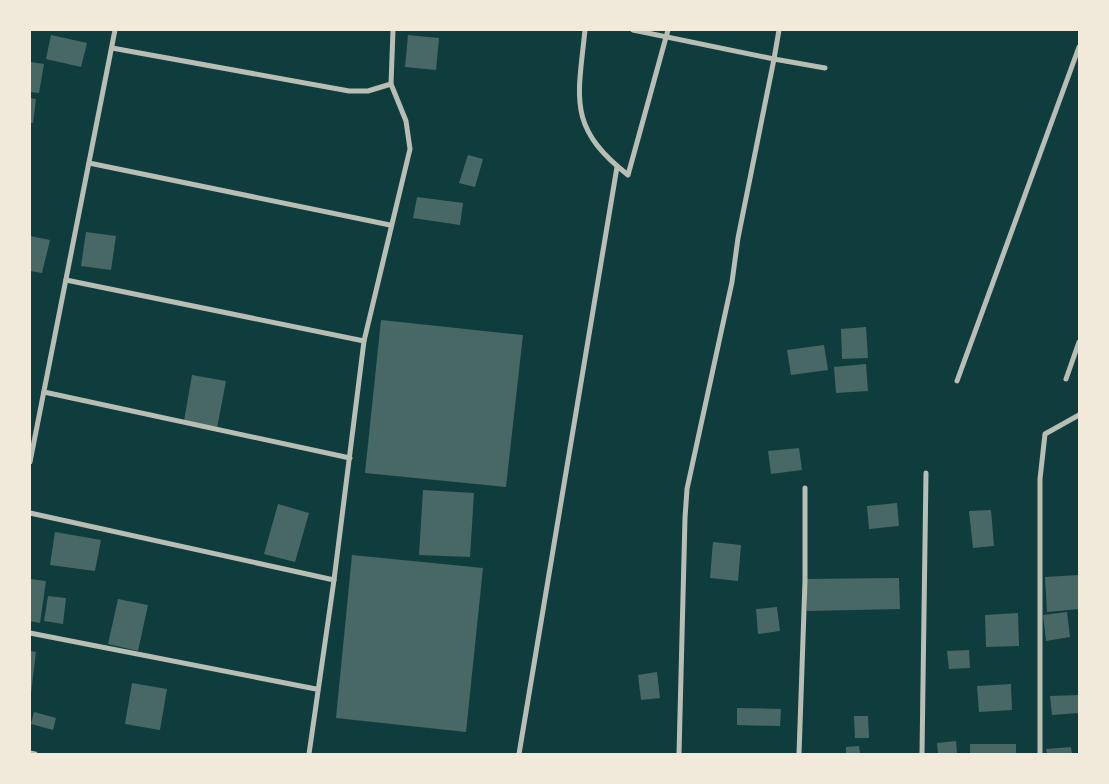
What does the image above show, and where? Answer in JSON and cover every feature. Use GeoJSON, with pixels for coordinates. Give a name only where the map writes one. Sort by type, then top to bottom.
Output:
{"type":"FeatureCollection","features":[{"type":"Feature","properties":{"kind":"street"},"geometry":{"type":"LineString","coordinates":[[30,462],[116,30]]}},
{"type":"Feature","properties":{"kind":"street"},"geometry":{"type":"LineString","coordinates":[[308,754],[316,689],[334,580],[364,341],[390,225],[410,149],[406,121],[391,84],[393,30]]}},
{"type":"Feature","properties":{"kind":"street"},"geometry":{"type":"LineString","coordinates":[[585,30],[578,99],[580,114],[585,126],[606,158],[628,175],[668,30]]}},
{"type":"Feature","properties":{"kind":"street"},"geometry":{"type":"LineString","coordinates":[[634,30],[825,68]]}},
{"type":"Feature","properties":{"kind":"street"},"geometry":{"type":"LineString","coordinates":[[679,754],[685,518],[688,489],[732,282],[738,238],[779,30]]}},
{"type":"Feature","properties":{"kind":"street"},"geometry":{"type":"LineString","coordinates":[[957,382],[1079,47]]}},
{"type":"Feature","properties":{"kind":"street"},"geometry":{"type":"LineString","coordinates":[[112,48],[348,91],[368,91],[391,84]]}},
{"type":"Feature","properties":{"kind":"street"},"geometry":{"type":"LineString","coordinates":[[89,164],[390,225]]}},
{"type":"Feature","properties":{"kind":"street"},"geometry":{"type":"LineString","coordinates":[[519,754],[617,166]]}},
{"type":"Feature","properties":{"kind":"street"},"geometry":{"type":"LineString","coordinates":[[66,280],[364,341]]}},
{"type":"Feature","properties":{"kind":"street"},"geometry":{"type":"LineString","coordinates":[[1066,379],[1079,342]]}},
{"type":"Feature","properties":{"kind":"street"},"geometry":{"type":"LineString","coordinates":[[44,392],[350,458]]}},
{"type":"Feature","properties":{"kind":"street"},"geometry":{"type":"LineString","coordinates":[[1040,754],[1040,479],[1045,434],[1079,415]]}},
{"type":"Feature","properties":{"kind":"street"},"geometry":{"type":"LineString","coordinates":[[922,754],[926,473]]}},
{"type":"Feature","properties":{"kind":"street"},"geometry":{"type":"LineString","coordinates":[[799,754],[805,582],[805,488]]}},
{"type":"Feature","properties":{"kind":"street"},"geometry":{"type":"LineString","coordinates":[[30,513],[334,580]]}},
{"type":"Feature","properties":{"kind":"street"},"geometry":{"type":"LineString","coordinates":[[30,633],[316,689]]}},
{"type":"Feature","properties":{"kind":"street"},"geometry":{"type":"LineString","coordinates":[[30,753],[36,754]]}},
{"type":"Feature","properties":{"kind":"building"},"geometry":{"type":"Polygon","coordinates":[[[51,35],[87,43],[81,67],[46,59],[51,35]]]}},
{"type":"Feature","properties":{"kind":"building"},"geometry":{"type":"Polygon","coordinates":[[[408,35],[439,38],[436,70],[405,67],[408,35]]]}},
{"type":"Feature","properties":{"kind":"building"},"geometry":{"type":"Polygon","coordinates":[[[30,62],[44,64],[39,93],[30,92],[30,62]]]}},
{"type":"Feature","properties":{"kind":"building"},"geometry":{"type":"Polygon","coordinates":[[[30,98],[36,99],[33,123],[30,123],[30,98]]]}},
{"type":"Feature","properties":{"kind":"building"},"geometry":{"type":"Polygon","coordinates":[[[468,155],[483,159],[475,187],[459,183],[468,155]]]}},
{"type":"Feature","properties":{"kind":"building"},"geometry":{"type":"Polygon","coordinates":[[[417,197],[463,203],[460,225],[413,218],[417,197]]]}},
{"type":"Feature","properties":{"kind":"building"},"geometry":{"type":"Polygon","coordinates":[[[86,232],[116,236],[111,270],[81,266],[86,232]]]}},
{"type":"Feature","properties":{"kind":"building"},"geometry":{"type":"Polygon","coordinates":[[[30,236],[50,240],[42,273],[30,271],[30,236]]]}},
{"type":"Feature","properties":{"kind":"building"},"geometry":{"type":"Polygon","coordinates":[[[381,320],[523,335],[506,487],[365,473],[381,320]]]}},
{"type":"Feature","properties":{"kind":"building"},"geometry":{"type":"Polygon","coordinates":[[[866,327],[868,358],[842,359],[841,329],[866,327]]]}},
{"type":"Feature","properties":{"kind":"building"},"geometry":{"type":"Polygon","coordinates":[[[824,345],[828,370],[791,375],[787,350],[824,345]]]}},
{"type":"Feature","properties":{"kind":"building"},"geometry":{"type":"Polygon","coordinates":[[[866,364],[868,391],[836,393],[834,367],[866,364]]]}},
{"type":"Feature","properties":{"kind":"building"},"geometry":{"type":"Polygon","coordinates":[[[192,375],[226,381],[217,428],[184,421],[192,375]]]}},
{"type":"Feature","properties":{"kind":"building"},"geometry":{"type":"Polygon","coordinates":[[[799,448],[802,470],[771,474],[768,451],[799,448]]]}},
{"type":"Feature","properties":{"kind":"building"},"geometry":{"type":"Polygon","coordinates":[[[423,490],[474,493],[470,557],[419,555],[423,490]]]}},
{"type":"Feature","properties":{"kind":"building"},"geometry":{"type":"Polygon","coordinates":[[[897,503],[899,526],[869,529],[867,506],[897,503]]]}},
{"type":"Feature","properties":{"kind":"building"},"geometry":{"type":"Polygon","coordinates":[[[278,504],[309,513],[295,562],[264,554],[278,504]]]}},
{"type":"Feature","properties":{"kind":"building"},"geometry":{"type":"Polygon","coordinates":[[[991,510],[994,546],[973,548],[969,511],[991,510]]]}},
{"type":"Feature","properties":{"kind":"building"},"geometry":{"type":"Polygon","coordinates":[[[55,532],[101,540],[95,571],[50,565],[55,532]]]}},
{"type":"Feature","properties":{"kind":"building"},"geometry":{"type":"Polygon","coordinates":[[[713,542],[741,545],[738,581],[710,578],[713,542]]]}},
{"type":"Feature","properties":{"kind":"building"},"geometry":{"type":"Polygon","coordinates":[[[352,555],[483,568],[466,732],[336,718],[352,555]]]}},
{"type":"Feature","properties":{"kind":"building"},"geometry":{"type":"Polygon","coordinates":[[[1079,575],[1079,609],[1047,612],[1045,577],[1079,575]]]}},
{"type":"Feature","properties":{"kind":"building"},"geometry":{"type":"Polygon","coordinates":[[[899,578],[900,609],[807,611],[806,579],[899,578]]]}},
{"type":"Feature","properties":{"kind":"building"},"geometry":{"type":"Polygon","coordinates":[[[30,579],[46,581],[40,623],[30,621],[30,579]]]}},
{"type":"Feature","properties":{"kind":"building"},"geometry":{"type":"Polygon","coordinates":[[[48,596],[66,598],[63,624],[44,621],[48,596]]]}},
{"type":"Feature","properties":{"kind":"building"},"geometry":{"type":"Polygon","coordinates":[[[118,599],[148,605],[138,651],[108,644],[118,599]]]}},
{"type":"Feature","properties":{"kind":"building"},"geometry":{"type":"Polygon","coordinates":[[[777,607],[780,631],[758,634],[756,609],[777,607]]]}},
{"type":"Feature","properties":{"kind":"building"},"geometry":{"type":"Polygon","coordinates":[[[1067,612],[1070,637],[1046,641],[1043,615],[1067,612]]]}},
{"type":"Feature","properties":{"kind":"building"},"geometry":{"type":"Polygon","coordinates":[[[1018,613],[1019,646],[986,647],[985,615],[1018,613]]]}},
{"type":"Feature","properties":{"kind":"building"},"geometry":{"type":"Polygon","coordinates":[[[969,650],[970,668],[949,669],[947,651],[969,650]]]}},
{"type":"Feature","properties":{"kind":"building"},"geometry":{"type":"Polygon","coordinates":[[[30,651],[36,652],[31,693],[30,693],[30,651]]]}},
{"type":"Feature","properties":{"kind":"building"},"geometry":{"type":"Polygon","coordinates":[[[657,672],[660,698],[641,700],[638,675],[657,672]]]}},
{"type":"Feature","properties":{"kind":"building"},"geometry":{"type":"Polygon","coordinates":[[[132,683],[167,689],[160,730],[125,724],[132,683]]]}},
{"type":"Feature","properties":{"kind":"building"},"geometry":{"type":"Polygon","coordinates":[[[1011,684],[1012,710],[979,712],[977,686],[1011,684]]]}},
{"type":"Feature","properties":{"kind":"building"},"geometry":{"type":"Polygon","coordinates":[[[1079,695],[1079,713],[1052,715],[1050,696],[1079,695]]]}},
{"type":"Feature","properties":{"kind":"building"},"geometry":{"type":"Polygon","coordinates":[[[737,708],[781,709],[780,726],[737,725],[737,708]]]}},
{"type":"Feature","properties":{"kind":"building"},"geometry":{"type":"Polygon","coordinates":[[[34,712],[56,718],[53,730],[31,724],[34,712]]]}},
{"type":"Feature","properties":{"kind":"building"},"geometry":{"type":"Polygon","coordinates":[[[854,716],[868,716],[869,738],[855,738],[854,716]]]}},
{"type":"Feature","properties":{"kind":"building"},"geometry":{"type":"Polygon","coordinates":[[[956,741],[957,754],[938,754],[937,743],[956,741]]]}},
{"type":"Feature","properties":{"kind":"building"},"geometry":{"type":"Polygon","coordinates":[[[970,744],[1016,744],[1016,754],[970,754],[970,744]]]}},
{"type":"Feature","properties":{"kind":"building"},"geometry":{"type":"Polygon","coordinates":[[[859,746],[860,754],[846,754],[846,747],[859,746]]]}},
{"type":"Feature","properties":{"kind":"building"},"geometry":{"type":"Polygon","coordinates":[[[1071,747],[1072,754],[1047,754],[1046,749],[1071,747]]]}}]}
